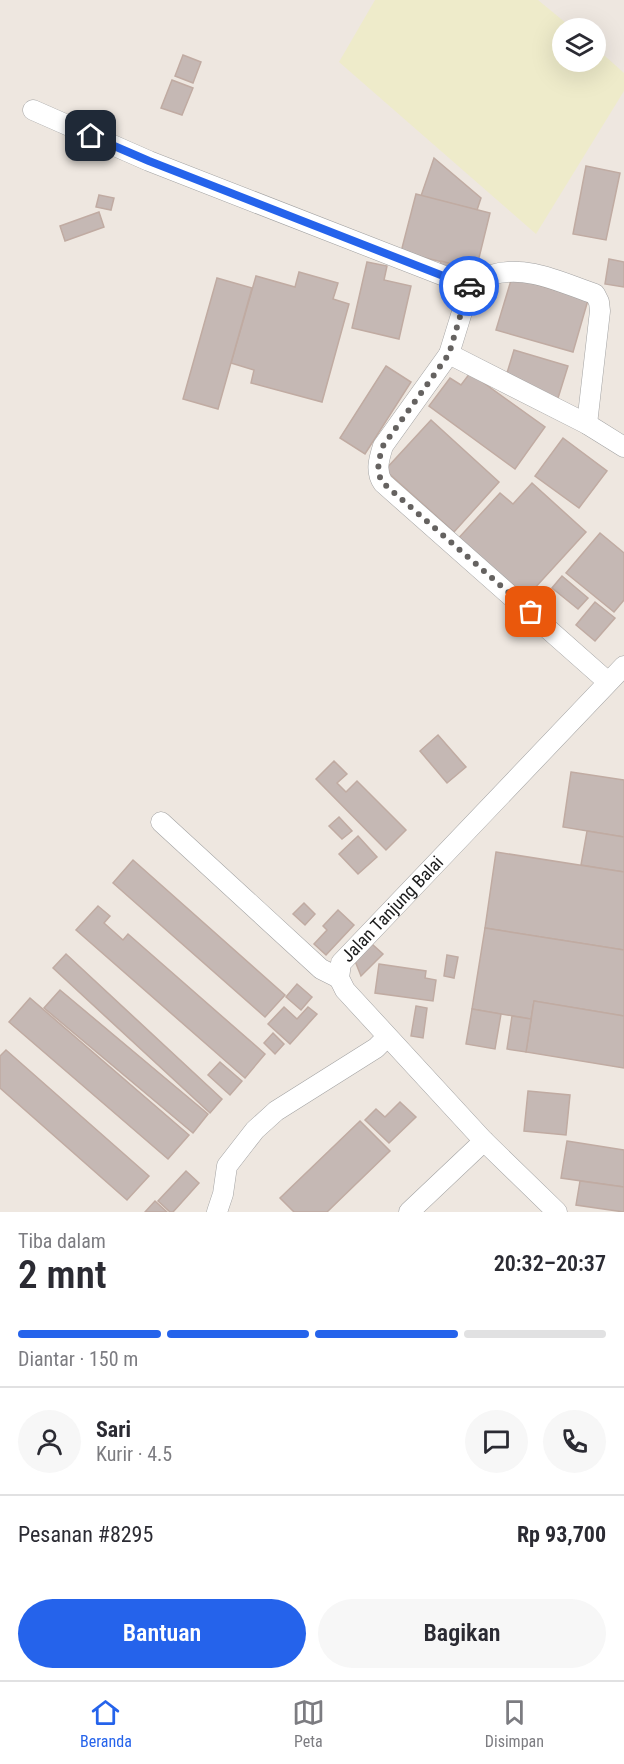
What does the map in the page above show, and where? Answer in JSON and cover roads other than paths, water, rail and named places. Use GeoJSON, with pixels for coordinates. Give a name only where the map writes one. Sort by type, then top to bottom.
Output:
{"type":"FeatureCollection","features":[{"type":"Feature","properties":{"kind":"street"},"geometry":{"type":"LineString","coordinates":[[33,110],[149,161],[470,286]]}},
{"type":"Feature","properties":{"kind":"street"},"geometry":{"type":"LineString","coordinates":[[587,424],[600,311],[595,294],[526,272],[508,272],[489,276],[470,286],[449,354],[383,446],[378,459],[378,476],[383,483],[608,682]]}},
{"type":"Feature","properties":{"kind":"street"},"geometry":{"type":"LineString","coordinates":[[449,354],[587,424],[624,447]]}},
{"type":"Feature","properties":{"kind":"street","name":"Jalan Tanjung Balai"},"geometry":{"type":"LineString","coordinates":[[557,1212],[484,1141],[387,1037],[345,990],[339,978],[341,963],[624,666]]}},
{"type":"Feature","properties":{"kind":"street"},"geometry":{"type":"LineString","coordinates":[[161,822],[321,969],[339,978]]}},
{"type":"Feature","properties":{"kind":"street"},"geometry":{"type":"LineString","coordinates":[[217,1212],[223,1194],[227,1166],[255,1130],[276,1111],[376,1048],[387,1037]]}},
{"type":"Feature","properties":{"kind":"street"},"geometry":{"type":"LineString","coordinates":[[409,1212],[484,1141]]}}]}
